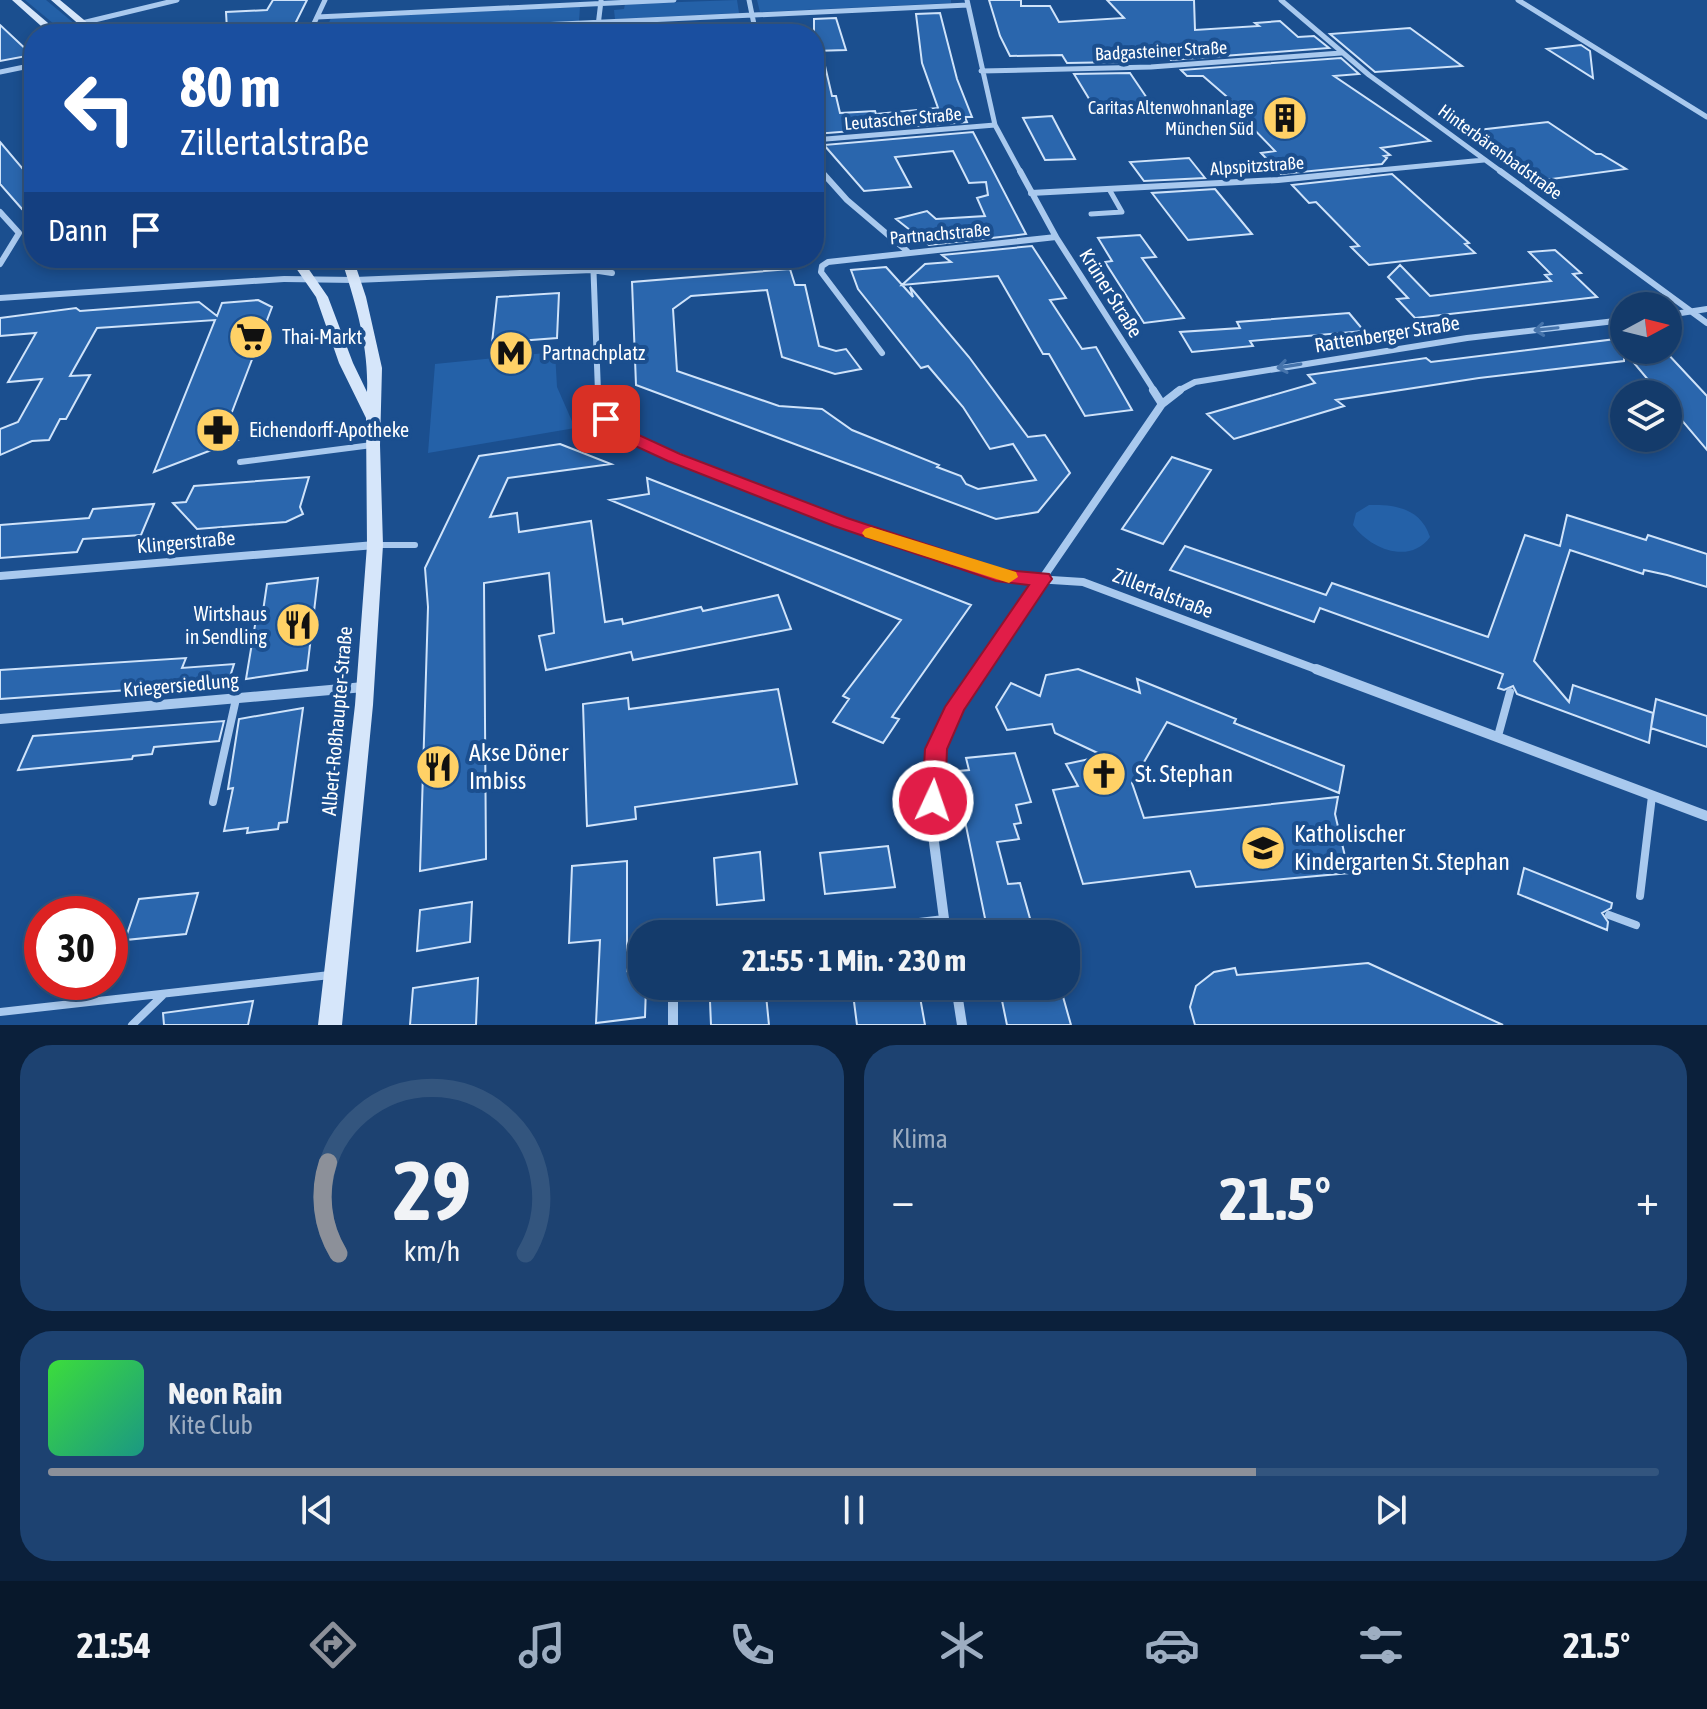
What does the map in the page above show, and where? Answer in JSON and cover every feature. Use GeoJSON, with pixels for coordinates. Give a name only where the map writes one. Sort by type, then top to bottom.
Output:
{"type":"FeatureCollection","features":[{"type":"Feature","properties":{"kind":"main road"},"geometry":{"type":"LineString","coordinates":[[16,0],[44,24]]}},
{"type":"Feature","properties":{"kind":"main road"},"geometry":{"type":"LineString","coordinates":[[55,0],[82,23]]}},
{"type":"Feature","properties":{"kind":"main road","name":"Albert-Roßhaupter-Straße"},"geometry":{"type":"LineString","coordinates":[[302,268],[322,297],[346,363],[373,420]]}},
{"type":"Feature","properties":{"kind":"main road","name":"Albert-Roßhaupter-Straße"},"geometry":{"type":"LineString","coordinates":[[330,1025],[365,687],[375,545],[372,445],[375,368],[351,268]]}},
{"type":"Feature","properties":{"kind":"street"},"geometry":{"type":"LineString","coordinates":[[82,23],[175,0]]}},
{"type":"Feature","properties":{"kind":"street"},"geometry":{"type":"LineString","coordinates":[[314,24],[325,0]]}},
{"type":"Feature","properties":{"kind":"street"},"geometry":{"type":"LineString","coordinates":[[317,17],[674,0]]}},
{"type":"Feature","properties":{"kind":"street"},"geometry":{"type":"LineString","coordinates":[[749,0],[754,24]]}},
{"type":"Feature","properties":{"kind":"street","name":"Hinterbärenbadstraße"},"geometry":{"type":"LineString","coordinates":[[1281,0],[1342,53],[1707,323]]}},
{"type":"Feature","properties":{"kind":"street"},"geometry":{"type":"LineString","coordinates":[[1518,0],[1707,117]]}},
{"type":"Feature","properties":{"kind":"street"},"geometry":{"type":"LineString","coordinates":[[597,23],[601,2]]}},
{"type":"Feature","properties":{"kind":"street"},"geometry":{"type":"LineString","coordinates":[[574,24],[968,2]]}},
{"type":"Feature","properties":{"kind":"street","name":"Krüner Straße"},"geometry":{"type":"LineString","coordinates":[[968,2],[995,125],[1056,237],[1162,404]]}},
{"type":"Feature","properties":{"kind":"street","name":"Badgasteiner Straße"},"geometry":{"type":"LineString","coordinates":[[981,71],[1151,67],[1342,53]]}},
{"type":"Feature","properties":{"kind":"street"},"geometry":{"type":"LineString","coordinates":[[0,72],[24,67]]}},
{"type":"Feature","properties":{"kind":"street","name":"Leutascher Straße"},"geometry":{"type":"LineString","coordinates":[[824,139],[995,125]]}},
{"type":"Feature","properties":{"kind":"street","name":"Alpspitzstraße"},"geometry":{"type":"LineString","coordinates":[[1031,193],[1278,180],[1484,160]]}},
{"type":"Feature","properties":{"kind":"street"},"geometry":{"type":"LineString","coordinates":[[824,175],[847,200],[907,251]]}},
{"type":"Feature","properties":{"kind":"street"},"geometry":{"type":"LineString","coordinates":[[0,212],[19,233],[0,264]]}},
{"type":"Feature","properties":{"kind":"street","name":"Partnachstraße"},"geometry":{"type":"LineString","coordinates":[[824,268],[828,262],[907,251],[1056,237]]}},
{"type":"Feature","properties":{"kind":"street","name":"Partnachstraße"},"geometry":{"type":"LineString","coordinates":[[824,268],[821,272],[882,353]]}},
{"type":"Feature","properties":{"kind":"street"},"geometry":{"type":"LineString","coordinates":[[0,298],[310,278],[404,280],[592,270],[612,273]]}},
{"type":"Feature","properties":{"kind":"street","name":"Zillertalstraße"},"geometry":{"type":"LineString","coordinates":[[592,270],[598,403],[606,419],[626,436],[840,522],[1003,577],[1083,582],[1356,688],[1498,736],[1517,747],[1707,816]]}},
{"type":"Feature","properties":{"kind":"street"},"geometry":{"type":"LineString","coordinates":[[1682,313],[1707,309]]}},
{"type":"Feature","properties":{"kind":"street","name":"Rattenberger Straße"},"geometry":{"type":"LineString","coordinates":[[1162,404],[1195,382],[1455,340],[1610,322]]}},
{"type":"Feature","properties":{"kind":"street"},"geometry":{"type":"LineString","coordinates":[[944,920],[932,827],[936,749],[955,707],[1162,404]]}},
{"type":"Feature","properties":{"kind":"street","name":"Klingerstraße"},"geometry":{"type":"LineString","coordinates":[[0,576],[375,545]]}},
{"type":"Feature","properties":{"kind":"street","name":"Kriegersiedlung"},"geometry":{"type":"LineString","coordinates":[[0,719],[365,687]]}},
{"type":"Feature","properties":{"kind":"street"},"geometry":{"type":"LineString","coordinates":[[673,1000],[673,1025]]}},
{"type":"Feature","properties":{"kind":"street"},"geometry":{"type":"LineString","coordinates":[[958,1000],[962,1025]]}},
{"type":"Feature","properties":{"kind":"lane"},"geometry":{"type":"LineString","coordinates":[[1091,214],[1122,212],[1109,189]]}},
{"type":"Feature","properties":{"kind":"lane"},"geometry":{"type":"LineString","coordinates":[[240,462],[372,445]]}},
{"type":"Feature","properties":{"kind":"lane"},"geometry":{"type":"LineString","coordinates":[[375,545],[415,545]]}},
{"type":"Feature","properties":{"kind":"lane"},"geometry":{"type":"LineString","coordinates":[[1498,736],[1510,692]]}},
{"type":"Feature","properties":{"kind":"lane"},"geometry":{"type":"LineString","coordinates":[[213,802],[236,699]]}},
{"type":"Feature","properties":{"kind":"lane"},"geometry":{"type":"LineString","coordinates":[[1640,896],[1652,796]]}},
{"type":"Feature","properties":{"kind":"lane"},"geometry":{"type":"LineString","coordinates":[[1609,915],[1636,925]]}},
{"type":"Feature","properties":{"kind":"lane"},"geometry":{"type":"LineString","coordinates":[[0,1012],[336,975]]}},
{"type":"Feature","properties":{"kind":"lane"},"geometry":{"type":"LineString","coordinates":[[132,1025],[164,994]]}},
{"type":"Feature","properties":{"kind":"shaded area"},"geometry":{"type":"Polygon","coordinates":[[[25,0],[46,0],[75,24],[54,24],[25,0]]]}},
{"type":"Feature","properties":{"kind":"shaded area"},"geometry":{"type":"Polygon","coordinates":[[[737,0],[739,13],[615,19],[614,10],[624,9],[625,4],[737,0]]]}},
{"type":"Feature","properties":{"kind":"shaded area"},"geometry":{"type":"Polygon","coordinates":[[[757,0],[951,0],[951,3],[760,12],[757,0]]]}},
{"type":"Feature","properties":{"kind":"shaded area"},"geometry":{"type":"Polygon","coordinates":[[[580,7],[579,21],[515,24],[328,24],[331,18],[580,7]]]}},
{"type":"Feature","properties":{"kind":"shaded area"},"geometry":{"type":"Polygon","coordinates":[[[555,352],[557,387],[575,428],[428,453],[435,364],[555,352]]]}},
{"type":"Feature","properties":{"kind":"shaded area"},"geometry":{"type":"Polygon","coordinates":[[[1369,505],[1398,507],[1414,514],[1430,537],[1422,546],[1412,550],[1401,552],[1380,547],[1360,534],[1353,525],[1356,513],[1369,505]]]}},
{"type":"Feature","properties":{"kind":"building"},"geometry":{"type":"Polygon","coordinates":[[[273,0],[307,0],[295,24],[227,24],[226,12],[267,10],[273,0]]]}},
{"type":"Feature","properties":{"kind":"building"},"geometry":{"type":"Polygon","coordinates":[[[989,0],[1021,0],[1021,6],[1050,6],[1059,22],[1124,18],[1107,0],[1194,0],[1195,30],[1259,26],[1255,23],[1280,21],[1298,37],[1314,36],[1329,48],[1171,60],[1166,55],[1119,58],[1122,62],[1067,63],[1062,55],[1010,56],[989,0]]]}},
{"type":"Feature","properties":{"kind":"building"},"geometry":{"type":"Polygon","coordinates":[[[940,13],[957,79],[972,117],[965,117],[967,122],[824,133],[824,62],[832,96],[836,96],[840,113],[875,111],[876,114],[938,108],[922,63],[916,14],[940,13]]]}},
{"type":"Feature","properties":{"kind":"building"},"geometry":{"type":"Polygon","coordinates":[[[836,18],[846,50],[824,51],[824,24],[814,24],[814,19],[836,18]]]}},
{"type":"Feature","properties":{"kind":"building"},"geometry":{"type":"Polygon","coordinates":[[[0,25],[24,48],[24,56],[0,61],[0,25]]]}},
{"type":"Feature","properties":{"kind":"building"},"geometry":{"type":"Polygon","coordinates":[[[1410,28],[1462,66],[1375,72],[1330,34],[1410,28]]]}},
{"type":"Feature","properties":{"kind":"building"},"geometry":{"type":"Polygon","coordinates":[[[1581,45],[1590,51],[1593,78],[1547,49],[1581,45]]]}},
{"type":"Feature","properties":{"kind":"building"},"geometry":{"type":"Polygon","coordinates":[[[1341,58],[1359,74],[1334,76],[1430,141],[1381,148],[1390,155],[1384,156],[1387,158],[1382,164],[1281,174],[1261,153],[1275,151],[1241,116],[1248,115],[1203,76],[1187,76],[1181,70],[1341,58]]]}},
{"type":"Feature","properties":{"kind":"building"},"geometry":{"type":"Polygon","coordinates":[[[1130,73],[1151,104],[1094,107],[1074,74],[1130,73]]]}},
{"type":"Feature","properties":{"kind":"building"},"geometry":{"type":"Polygon","coordinates":[[[1052,116],[1075,159],[1045,160],[1023,118],[1052,116]]]}},
{"type":"Feature","properties":{"kind":"building"},"geometry":{"type":"Polygon","coordinates":[[[1548,122],[1596,154],[1626,169],[1537,181],[1469,131],[1548,122]]]}},
{"type":"Feature","properties":{"kind":"building"},"geometry":{"type":"Polygon","coordinates":[[[973,132],[1026,234],[929,245],[896,219],[927,211],[936,219],[985,216],[977,198],[988,195],[986,182],[969,183],[953,151],[895,157],[911,187],[864,191],[824,145],[973,132]]]}},
{"type":"Feature","properties":{"kind":"building"},"geometry":{"type":"Polygon","coordinates":[[[0,142],[24,170],[24,208],[0,184],[0,142]]]}},
{"type":"Feature","properties":{"kind":"building"},"geometry":{"type":"Polygon","coordinates":[[[1189,158],[1205,178],[1144,181],[1130,162],[1189,158]]]}},
{"type":"Feature","properties":{"kind":"building"},"geometry":{"type":"Polygon","coordinates":[[[1392,174],[1469,243],[1465,244],[1475,253],[1369,265],[1351,247],[1359,246],[1316,202],[1309,203],[1292,185],[1392,174]]]}},
{"type":"Feature","properties":{"kind":"building"},"geometry":{"type":"Polygon","coordinates":[[[1215,189],[1252,234],[1188,240],[1152,193],[1215,189]]]}},
{"type":"Feature","properties":{"kind":"building"},"geometry":{"type":"Polygon","coordinates":[[[1140,235],[1156,257],[1142,258],[1184,318],[1144,323],[1105,262],[1112,261],[1098,238],[1140,235]]]}},
{"type":"Feature","properties":{"kind":"building"},"geometry":{"type":"Polygon","coordinates":[[[1032,246],[1066,298],[1050,300],[1082,349],[1096,347],[1132,410],[1085,416],[1049,354],[1043,354],[998,276],[902,285],[925,264],[951,262],[942,255],[1032,246]]]}},
{"type":"Feature","properties":{"kind":"building"},"geometry":{"type":"Polygon","coordinates":[[[1555,250],[1581,273],[1573,274],[1597,297],[1415,318],[1397,299],[1408,298],[1388,277],[1400,265],[1430,296],[1551,281],[1545,275],[1551,274],[1529,252],[1555,250]]]}},
{"type":"Feature","properties":{"kind":"building"},"geometry":{"type":"Polygon","coordinates":[[[886,267],[913,297],[910,287],[969,357],[1028,437],[1045,435],[1070,473],[1038,512],[996,519],[636,385],[632,282],[790,269],[795,285],[805,285],[819,346],[836,351],[846,349],[861,369],[835,374],[782,357],[767,290],[691,296],[673,309],[677,371],[779,406],[822,409],[852,430],[939,465],[937,467],[961,476],[966,484],[978,489],[1036,480],[1013,444],[990,449],[963,407],[928,366],[921,368],[858,289],[851,270],[886,267]]]}},
{"type":"Feature","properties":{"kind":"building"},"geometry":{"type":"Polygon","coordinates":[[[559,293],[557,338],[492,343],[497,297],[559,293]]]}},
{"type":"Feature","properties":{"kind":"building"},"geometry":{"type":"Polygon","coordinates":[[[258,300],[272,307],[227,425],[238,440],[154,472],[215,320],[97,328],[70,376],[90,375],[66,419],[60,419],[49,440],[32,441],[0,455],[0,429],[18,422],[42,379],[8,382],[36,333],[0,336],[0,318],[76,308],[80,311],[199,302],[217,316],[222,303],[258,300]]]}},
{"type":"Feature","properties":{"kind":"building"},"geometry":{"type":"Polygon","coordinates":[[[1349,313],[1364,331],[1250,341],[1253,346],[1192,352],[1180,332],[1240,328],[1237,322],[1349,313]]]}},
{"type":"Feature","properties":{"kind":"building"},"geometry":{"type":"Polygon","coordinates":[[[1610,340],[1610,363],[1479,378],[1336,400],[1344,406],[1234,439],[1207,414],[1315,383],[1308,375],[1426,358],[1431,362],[1610,340]]]}},
{"type":"Feature","properties":{"kind":"building"},"geometry":{"type":"Polygon","coordinates":[[[1635,364],[1677,364],[1707,396],[1707,450],[1682,421],[1682,380],[1648,380],[1635,364]]]}},
{"type":"Feature","properties":{"kind":"building"},"geometry":{"type":"Polygon","coordinates":[[[560,444],[611,464],[508,478],[490,517],[517,513],[519,532],[591,521],[605,622],[622,619],[623,624],[778,595],[791,629],[633,660],[631,652],[546,670],[539,636],[554,633],[549,573],[484,583],[486,859],[420,871],[428,607],[425,568],[479,456],[560,444]]]}},
{"type":"Feature","properties":{"kind":"building"},"geometry":{"type":"Polygon","coordinates":[[[1172,457],[1211,470],[1163,544],[1122,529],[1172,457]]]}},
{"type":"Feature","properties":{"kind":"building"},"geometry":{"type":"Polygon","coordinates":[[[309,477],[300,507],[303,514],[286,522],[197,529],[173,503],[186,502],[194,486],[309,477]]]}},
{"type":"Feature","properties":{"kind":"building"},"geometry":{"type":"Polygon","coordinates":[[[647,478],[971,605],[892,717],[899,719],[883,743],[833,722],[849,699],[843,696],[901,620],[610,500],[649,494],[647,478]]]}},
{"type":"Feature","properties":{"kind":"building"},"geometry":{"type":"Polygon","coordinates":[[[154,504],[141,535],[83,539],[77,552],[0,558],[0,525],[89,518],[93,509],[154,504]]]}},
{"type":"Feature","properties":{"kind":"building"},"geometry":{"type":"Polygon","coordinates":[[[1567,515],[1646,540],[1648,535],[1707,554],[1707,587],[1644,570],[1643,574],[1570,550],[1534,661],[1569,702],[1573,685],[1653,713],[1649,743],[1517,694],[1513,686],[1504,690],[1498,688],[1503,674],[1320,608],[1314,622],[1170,570],[1185,546],[1326,595],[1332,583],[1488,637],[1525,535],[1560,546],[1567,515]]]}},
{"type":"Feature","properties":{"kind":"building"},"geometry":{"type":"Polygon","coordinates":[[[318,578],[307,670],[246,679],[256,619],[262,618],[267,584],[318,578]]]}},
{"type":"Feature","properties":{"kind":"building"},"geometry":{"type":"Polygon","coordinates":[[[186,658],[182,668],[234,664],[228,683],[0,699],[0,670],[186,658]]]}},
{"type":"Feature","properties":{"kind":"building"},"geometry":{"type":"Polygon","coordinates":[[[1078,669],[1140,693],[1137,679],[1236,719],[1234,723],[1344,766],[1339,793],[1167,722],[1132,783],[1144,818],[1338,797],[1335,814],[1349,873],[1196,887],[1190,871],[1083,884],[1053,790],[1078,786],[1066,764],[1104,756],[1055,733],[1052,724],[1007,730],[996,707],[1011,683],[1040,696],[1046,675],[1078,669]]]}},
{"type":"Feature","properties":{"kind":"building"},"geometry":{"type":"Polygon","coordinates":[[[778,689],[797,784],[635,807],[636,819],[587,826],[583,704],[628,698],[629,709],[778,689]]]}},
{"type":"Feature","properties":{"kind":"building"},"geometry":{"type":"Polygon","coordinates":[[[1656,699],[1707,716],[1707,747],[1651,728],[1656,699]]]}},
{"type":"Feature","properties":{"kind":"building"},"geometry":{"type":"Polygon","coordinates":[[[303,708],[287,822],[279,823],[278,829],[247,833],[248,828],[224,831],[233,788],[228,789],[239,719],[303,708]]]}},
{"type":"Feature","properties":{"kind":"building"},"geometry":{"type":"Polygon","coordinates":[[[224,721],[219,741],[154,747],[152,754],[133,756],[132,759],[18,770],[33,736],[224,721]]]}},
{"type":"Feature","properties":{"kind":"building"},"geometry":{"type":"Polygon","coordinates":[[[1015,753],[1031,802],[1016,805],[1021,823],[1014,824],[1019,839],[997,842],[1008,884],[1020,883],[1030,920],[985,920],[958,787],[962,787],[959,771],[969,770],[966,758],[1015,753]]]}},
{"type":"Feature","properties":{"kind":"building"},"geometry":{"type":"Polygon","coordinates":[[[888,846],[895,887],[825,894],[820,853],[888,846]]]}},
{"type":"Feature","properties":{"kind":"building"},"geometry":{"type":"Polygon","coordinates":[[[760,852],[764,900],[717,905],[714,858],[760,852]]]}},
{"type":"Feature","properties":{"kind":"building"},"geometry":{"type":"Polygon","coordinates":[[[627,861],[628,1000],[646,1000],[645,1017],[596,1023],[600,940],[569,943],[572,866],[627,861]]]}},
{"type":"Feature","properties":{"kind":"building"},"geometry":{"type":"Polygon","coordinates":[[[1524,868],[1612,903],[1611,908],[1602,913],[1608,922],[1607,930],[1518,894],[1524,868]]]}},
{"type":"Feature","properties":{"kind":"building"},"geometry":{"type":"Polygon","coordinates":[[[198,893],[186,934],[128,940],[139,899],[198,893]]]}},
{"type":"Feature","properties":{"kind":"building"},"geometry":{"type":"Polygon","coordinates":[[[472,902],[470,942],[417,951],[420,910],[472,902]]]}},
{"type":"Feature","properties":{"kind":"building"},"geometry":{"type":"Polygon","coordinates":[[[1368,963],[1503,1025],[1195,1025],[1190,1007],[1196,986],[1214,972],[1235,968],[1237,975],[1368,963]]]}},
{"type":"Feature","properties":{"kind":"building"},"geometry":{"type":"Polygon","coordinates":[[[478,978],[476,1025],[410,1025],[413,988],[478,978]]]}},
{"type":"Feature","properties":{"kind":"building"},"geometry":{"type":"Polygon","coordinates":[[[766,1000],[769,1025],[711,1025],[710,1001],[766,1000]]]}},
{"type":"Feature","properties":{"kind":"building"},"geometry":{"type":"Polygon","coordinates":[[[854,1000],[921,1000],[925,1025],[857,1025],[854,1000]]]}},
{"type":"Feature","properties":{"kind":"building"},"geometry":{"type":"Polygon","coordinates":[[[1002,1000],[1064,1000],[1071,1025],[1007,1025],[1002,1000]]]}},
{"type":"Feature","properties":{"kind":"building"},"geometry":{"type":"Polygon","coordinates":[[[253,1001],[248,1025],[164,1025],[163,1013],[253,1001]]]}},
{"type":"Feature","properties":{"kind":"slow traffic"},"geometry":{"type":"LineString","coordinates":[[871,533],[1009,577]]}},
{"type":"Feature","properties":{"kind":"place","name":"Caritas Altenwohnanlage München Süd"},"geometry":{"type":"Point","coordinates":[1285,118]}},
{"type":"Feature","properties":{"kind":"place","name":"Thai-Markt"},"geometry":{"type":"Point","coordinates":[251,337]}},
{"type":"Feature","properties":{"kind":"place","name":"Partnachplatz"},"geometry":{"type":"Point","coordinates":[511,353]}},
{"type":"Feature","properties":{"kind":"place","name":"Eichendorff-Apotheke"},"geometry":{"type":"Point","coordinates":[218,430]}},
{"type":"Feature","properties":{"kind":"place","name":"Wirtshaus in Sendling"},"geometry":{"type":"Point","coordinates":[298,625]}},
{"type":"Feature","properties":{"kind":"place","name":"Akse Döner Imbiss"},"geometry":{"type":"Point","coordinates":[438,767]}},
{"type":"Feature","properties":{"kind":"place","name":"St. Stephan"},"geometry":{"type":"Point","coordinates":[1104,774]}},
{"type":"Feature","properties":{"kind":"place","name":"Katholischer Kindergarten St. Stephan"},"geometry":{"type":"Point","coordinates":[1263,848]}},
{"type":"Feature","properties":{"kind":"route"},"geometry":{"type":"LineString","coordinates":[[606,419],[626,436],[840,522],[1003,577],[1043,579],[955,707],[936,749],[933,801]]}}]}
